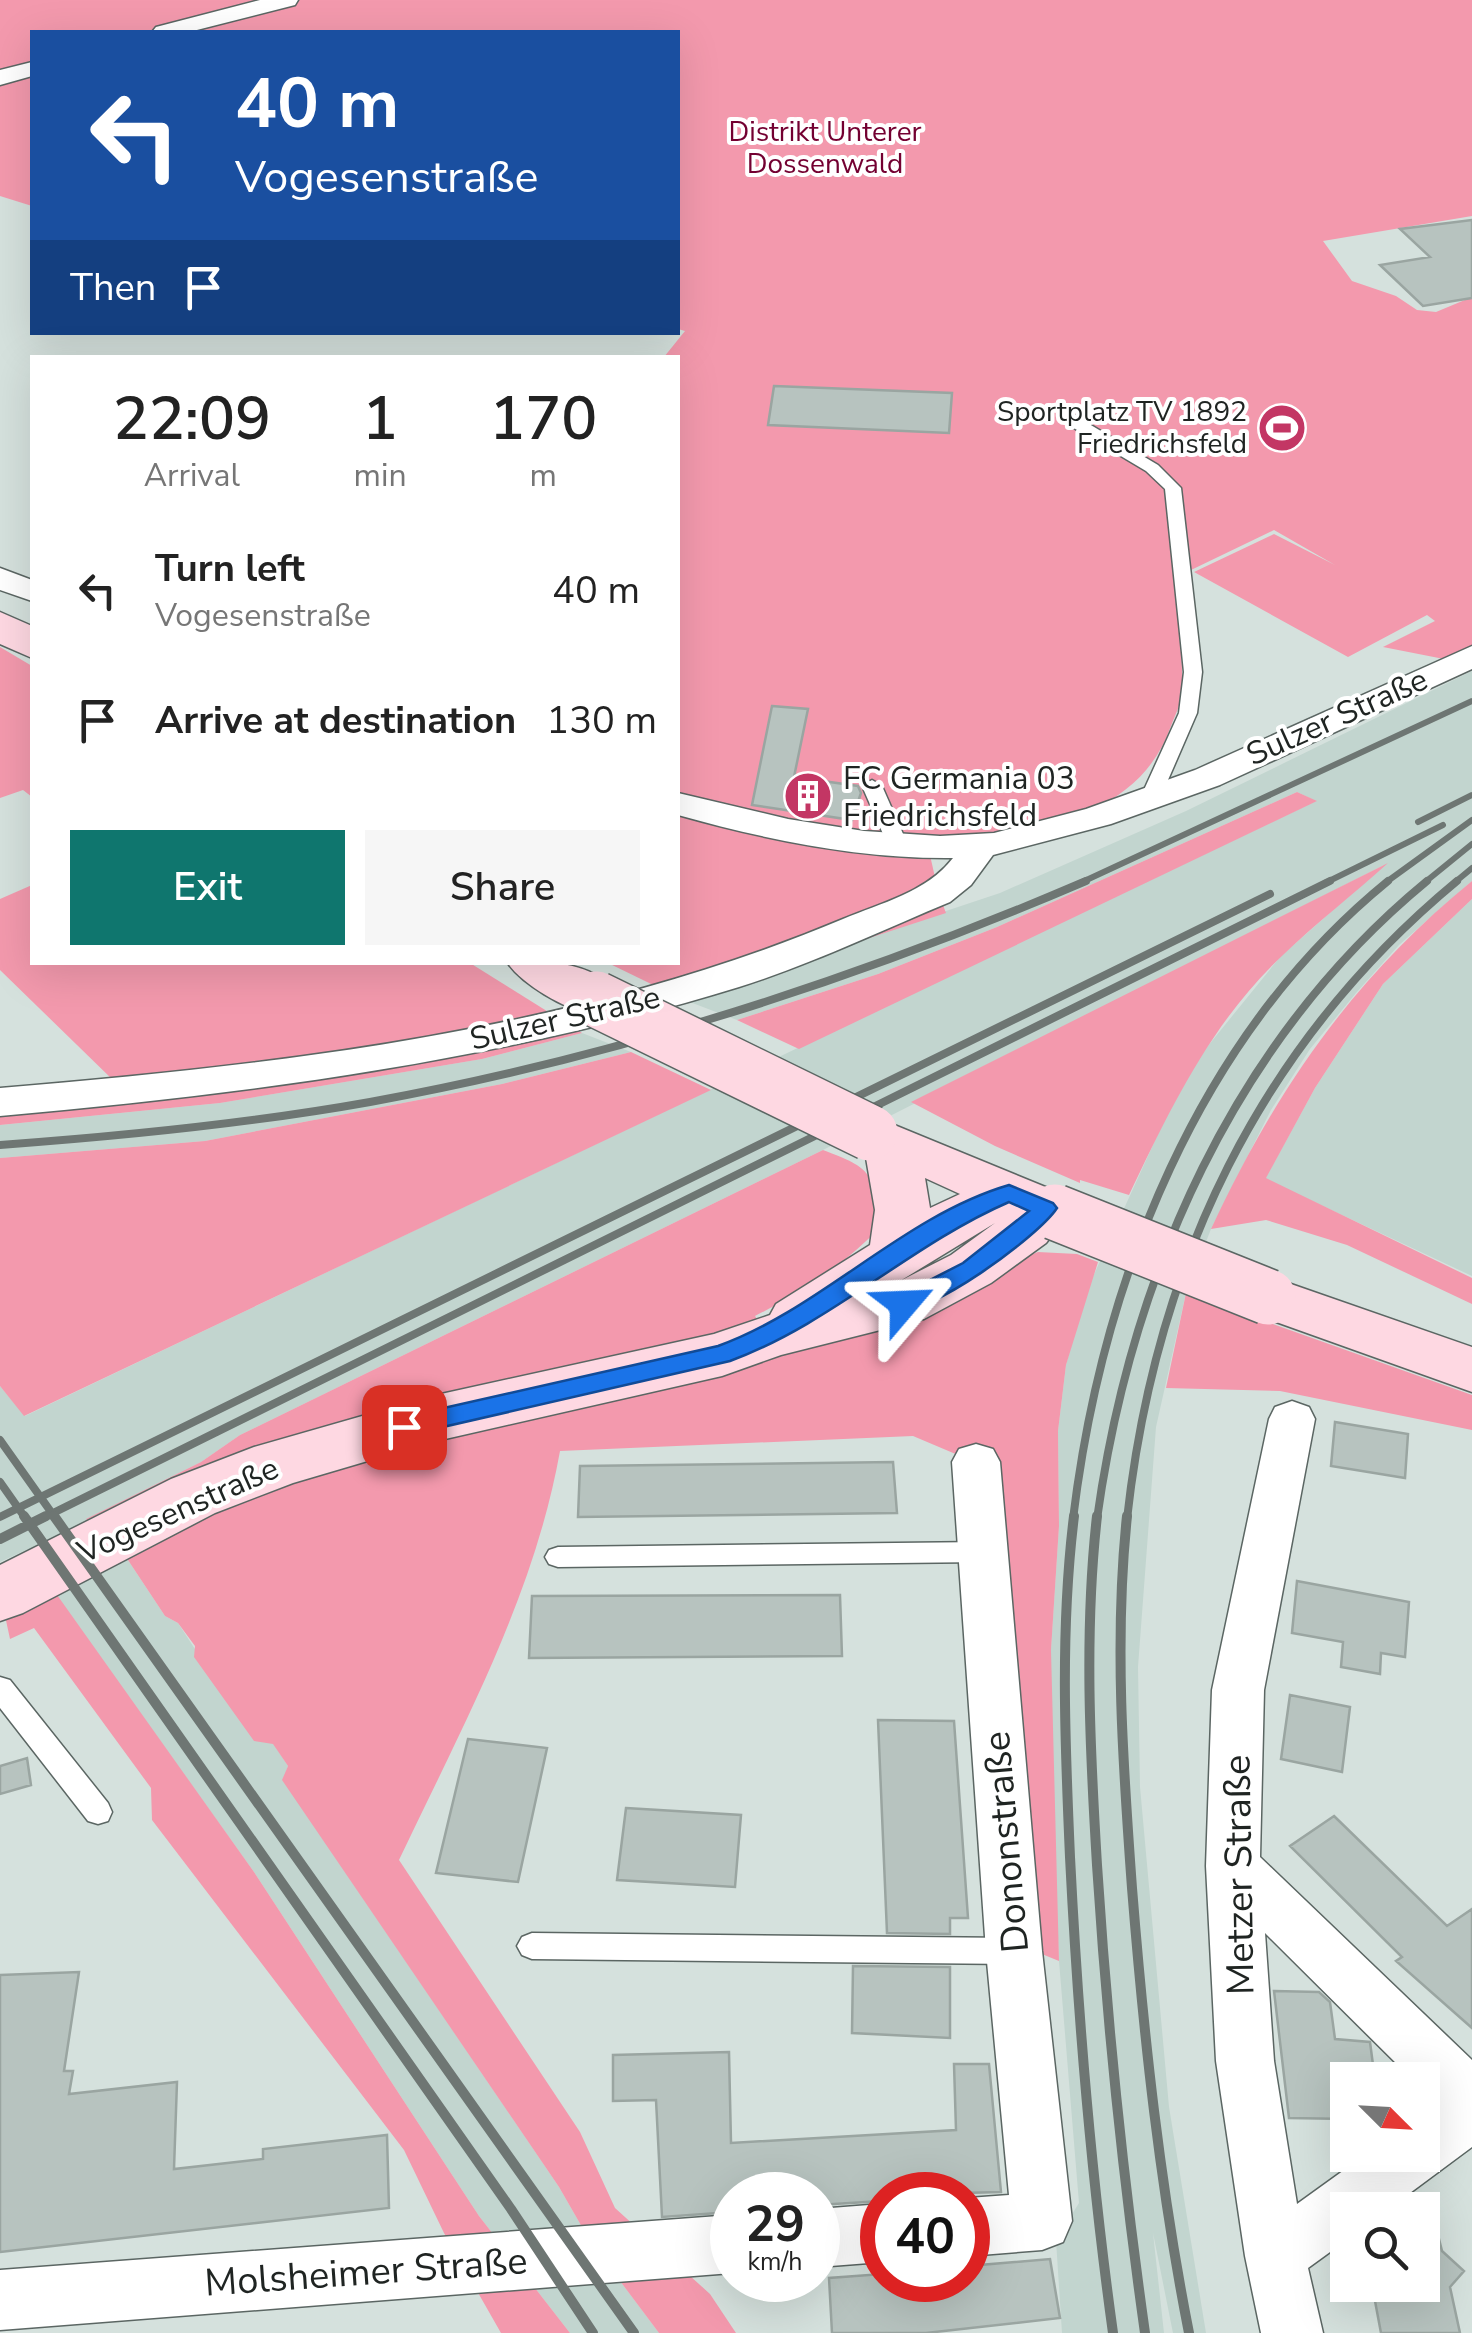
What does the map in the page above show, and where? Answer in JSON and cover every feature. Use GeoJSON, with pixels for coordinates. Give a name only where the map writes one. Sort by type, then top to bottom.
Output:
{"type":"FeatureCollection","features":[{"type":"Feature","properties":{"kind":"street"},"geometry":{"type":"LineString","coordinates":[[172,30],[287,0]]}},
{"type":"Feature","properties":{"kind":"street"},"geometry":{"type":"LineString","coordinates":[[0,78],[30,70]]}},
{"type":"Feature","properties":{"kind":"street"},"geometry":{"type":"LineString","coordinates":[[0,578],[30,590]]}},
{"type":"Feature","properties":{"kind":"street"},"geometry":{"type":"LineString","coordinates":[[0,625],[30,643]]}},
{"type":"Feature","properties":{"kind":"street","name":"Sulzer Straße"},"geometry":{"type":"LineString","coordinates":[[0,1102],[104,1094],[438,1047],[564,1023],[730,977],[937,894],[958,877],[980,846],[1148,803],[1472,656]]}},
{"type":"Feature","properties":{"kind":"street"},"geometry":{"type":"LineString","coordinates":[[680,805],[749,824],[897,843],[980,846]]}},
{"type":"Feature","properties":{"kind":"street"},"geometry":{"type":"LineString","coordinates":[[537,965],[596,999],[880,1138],[1268,1297],[1472,1370]]}},
{"type":"Feature","properties":{"kind":"street"},"geometry":{"type":"LineString","coordinates":[[880,1138],[903,1210],[897,1253]]}},
{"type":"Feature","properties":{"kind":"street","name":"Vogesenstraße"},"geometry":{"type":"LineString","coordinates":[[769,1337],[947,1223],[1036,1205]]}},
{"type":"Feature","properties":{"kind":"street","name":"Vogesenstraße"},"geometry":{"type":"LineString","coordinates":[[0,1595],[193,1496],[276,1464],[432,1420],[722,1354],[769,1337],[868,1315],[937,1289],[1026,1229],[1036,1205]]}},
{"type":"Feature","properties":{"kind":"street","name":"Metzer Straße"},"geometry":{"type":"LineString","coordinates":[[1292,1419],[1238,1690],[1233,1866],[1245,2061],[1292,2333]]}},
{"type":"Feature","properties":{"kind":"street","name":"Dononstraße"},"geometry":{"type":"LineString","coordinates":[[976,1462],[1014,1951],[1042,2221],[990,2225]]}},
{"type":"Feature","properties":{"kind":"street"},"geometry":{"type":"LineString","coordinates":[[1233,1866],[1472,2099]]}},
{"type":"Feature","properties":{"kind":"street"},"geometry":{"type":"LineString","coordinates":[[1440,2136],[1472,2113]]}},
{"type":"Feature","properties":{"kind":"street"},"geometry":{"type":"LineString","coordinates":[[1276,2256],[1391,2172]]}},
{"type":"Feature","properties":{"kind":"street","name":"Molsheimer Straße"},"geometry":{"type":"LineString","coordinates":[[0,2300],[710,2246]]}},
{"type":"Feature","properties":{"kind":"lane"},"geometry":{"type":"LineString","coordinates":[[1068,418],[1152,468],[1172,488],[1193,672],[1188,713],[1148,803]]}},
{"type":"Feature","properties":{"kind":"lane"},"geometry":{"type":"LineString","coordinates":[[872,786],[897,843]]}},
{"type":"Feature","properties":{"kind":"lane"},"geometry":{"type":"LineString","coordinates":[[558,1557],[984,1552]]}},
{"type":"Feature","properties":{"kind":"lane"},"geometry":{"type":"LineString","coordinates":[[0,1688],[98,1812]]}},
{"type":"Feature","properties":{"kind":"lane"},"geometry":{"type":"LineString","coordinates":[[532,1946],[1014,1951]]}},
{"type":"Feature","properties":{"kind":"shaded area"},"geometry":{"type":"Polygon","coordinates":[[[1472,671],[1472,881],[1399,945],[1356,993],[1310,1049],[1271,1110],[1211,1229],[1186,1293],[1156,1427],[1138,1667],[1140,1787],[1169,2107],[1206,2333],[1173,2333],[1153,2233],[1164,2333],[1062,2333],[1056,2240],[1079,2203],[1059,1961],[1051,1784],[1058,1431],[1066,1365],[1086,1292],[1163,1123],[1199,1057],[1280,957],[1384,865],[823,1150],[240,1435],[201,1462],[87,1519],[122,1551],[165,1616],[178,1623],[254,1740],[273,1743],[288,1766],[283,1780],[559,2187],[590,2241],[659,2333],[570,2333],[479,2216],[254,1872],[64,1607],[28,1549],[0,1562],[0,1386],[25,1416],[1316,801],[1297,792],[997,927],[878,974],[737,1020],[682,999],[1000,893],[1186,811],[1472,671]]]}},
{"type":"Feature","properties":{"kind":"shaded area"},"geometry":{"type":"Polygon","coordinates":[[[1472,899],[1472,1276],[1265,1179],[1315,1088],[1383,984],[1472,899]]]}},
{"type":"Feature","properties":{"kind":"shaded area"},"geometry":{"type":"Polygon","coordinates":[[[582,1033],[631,1052],[502,1084],[205,1141],[0,1158],[0,1125],[220,1103],[482,1059],[582,1033]]]}},
{"type":"Feature","properties":{"kind":"green space","name":"Distrikt Unterer Dossenwald"},"geometry":{"type":"Polygon","coordinates":[[[0,0],[1472,0],[1472,216],[1323,241],[1352,281],[1396,296],[1417,310],[1436,312],[1472,297],[1472,647],[1449,660],[1383,647],[1435,621],[1427,615],[1348,657],[1194,572],[1274,534],[1335,565],[1274,530],[1191,570],[1174,568],[1182,660],[1181,699],[1154,760],[1130,786],[1102,805],[1034,827],[925,836],[946,913],[682,999],[612,965],[680,965],[680,355],[666,355],[685,331],[680,330],[680,30],[30,30],[30,205],[0,196],[0,0]]]}},
{"type":"Feature","properties":{"kind":"green space"},"geometry":{"type":"Polygon","coordinates":[[[0,647],[30,665],[30,795],[23,790],[0,798],[0,647]]]}},
{"type":"Feature","properties":{"kind":"green space"},"geometry":{"type":"Polygon","coordinates":[[[1297,792],[1317,801],[799,1049],[737,1020],[878,974],[997,927],[1297,792]]]}},
{"type":"Feature","properties":{"kind":"green space"},"geometry":{"type":"Polygon","coordinates":[[[1388,863],[1283,955],[1235,1008],[1177,1099],[1129,1195],[1080,1183],[995,1146],[911,1102],[1388,863]]]}},
{"type":"Feature","properties":{"kind":"green space"},"geometry":{"type":"Polygon","coordinates":[[[1472,881],[1472,899],[1383,984],[1315,1088],[1266,1178],[1472,1278],[1472,1304],[1347,1245],[1266,1220],[1211,1229],[1262,1130],[1321,1040],[1390,957],[1472,881]]]}},
{"type":"Feature","properties":{"kind":"green space"},"geometry":{"type":"Polygon","coordinates":[[[30,886],[30,965],[473,965],[582,1033],[482,1059],[220,1103],[0,1125],[0,1110],[212,1087],[261,1060],[198,1075],[115,1082],[0,970],[0,899],[30,886]]]}},
{"type":"Feature","properties":{"kind":"green space"},"geometry":{"type":"Polygon","coordinates":[[[631,1052],[711,1090],[24,1416],[0,1386],[0,1158],[205,1141],[502,1084],[631,1052]]]}},
{"type":"Feature","properties":{"kind":"green space"},"geometry":{"type":"Polygon","coordinates":[[[823,1150],[852,1162],[867,1174],[884,1223],[824,1276],[755,1316],[780,1354],[1038,1252],[1077,1254],[1098,1262],[1066,1365],[1058,1431],[1059,1526],[1051,1650],[1059,1961],[1032,1950],[991,1469],[913,1436],[560,1451],[533,1558],[514,1610],[471,1711],[399,1860],[580,2132],[615,2208],[710,2294],[710,2302],[715,2302],[736,2333],[659,2333],[590,2241],[559,2187],[282,1780],[288,1766],[273,1744],[254,1741],[194,1657],[195,1646],[178,1623],[165,1616],[122,1551],[86,1519],[201,1462],[240,1435],[823,1150]]]}},
{"type":"Feature","properties":{"kind":"green space"},"geometry":{"type":"Polygon","coordinates":[[[1186,1293],[1472,1395],[1472,1430],[1280,1391],[1166,1388],[1186,1293]]]}},
{"type":"Feature","properties":{"kind":"green space"},"geometry":{"type":"Polygon","coordinates":[[[50,1585],[254,1872],[479,2216],[570,2333],[501,2333],[444,2233],[404,2150],[152,1820],[151,1788],[34,1628],[10,1639],[4,1611],[50,1585]]]}},
{"type":"Feature","properties":{"kind":"building"},"geometry":{"type":"Polygon","coordinates":[[[1472,220],[1472,298],[1423,306],[1380,265],[1430,257],[1400,229],[1472,220]]]}},
{"type":"Feature","properties":{"kind":"building"},"geometry":{"type":"Polygon","coordinates":[[[774,386],[952,393],[949,433],[768,425],[774,386]]]}},
{"type":"Feature","properties":{"kind":"building"},"geometry":{"type":"Polygon","coordinates":[[[772,706],[808,709],[794,777],[858,786],[861,793],[852,820],[752,805],[772,706]]]}},
{"type":"Feature","properties":{"kind":"building"},"geometry":{"type":"Polygon","coordinates":[[[1335,1422],[1408,1434],[1405,1478],[1331,1466],[1335,1422]]]}},
{"type":"Feature","properties":{"kind":"building"},"geometry":{"type":"Polygon","coordinates":[[[893,1462],[897,1513],[578,1517],[580,1466],[893,1462]]]}},
{"type":"Feature","properties":{"kind":"building"},"geometry":{"type":"Polygon","coordinates":[[[1297,1581],[1409,1602],[1405,1657],[1381,1653],[1380,1674],[1341,1667],[1343,1642],[1292,1633],[1297,1581]]]}},
{"type":"Feature","properties":{"kind":"building"},"geometry":{"type":"Polygon","coordinates":[[[840,1595],[842,1656],[529,1658],[532,1596],[840,1595]]]}},
{"type":"Feature","properties":{"kind":"building"},"geometry":{"type":"Polygon","coordinates":[[[1290,1695],[1350,1707],[1342,1772],[1281,1759],[1290,1695]]]}},
{"type":"Feature","properties":{"kind":"building"},"geometry":{"type":"Polygon","coordinates":[[[878,1720],[954,1721],[968,1918],[950,1918],[950,1934],[887,1933],[878,1720]]]}},
{"type":"Feature","properties":{"kind":"building"},"geometry":{"type":"Polygon","coordinates":[[[468,1739],[547,1748],[518,1882],[436,1873],[468,1739]]]}},
{"type":"Feature","properties":{"kind":"building"},"geometry":{"type":"Polygon","coordinates":[[[27,1758],[31,1785],[0,1794],[0,1766],[27,1758]]]}},
{"type":"Feature","properties":{"kind":"building"},"geometry":{"type":"Polygon","coordinates":[[[626,1808],[741,1815],[735,1887],[617,1880],[626,1808]]]}},
{"type":"Feature","properties":{"kind":"building"},"geometry":{"type":"Polygon","coordinates":[[[1334,1816],[1447,1926],[1472,1909],[1472,2028],[1396,1961],[1402,1957],[1290,1846],[1334,1816]]]}},
{"type":"Feature","properties":{"kind":"building"},"geometry":{"type":"Polygon","coordinates":[[[853,1966],[950,1967],[950,2038],[852,2033],[853,1966]]]}},
{"type":"Feature","properties":{"kind":"building"},"geometry":{"type":"Polygon","coordinates":[[[79,1972],[64,2071],[73,2071],[69,2094],[177,2082],[174,2169],[263,2159],[263,2149],[387,2135],[389,2208],[0,2252],[0,1975],[79,1972]]]}},
{"type":"Feature","properties":{"kind":"building"},"geometry":{"type":"Polygon","coordinates":[[[1274,1991],[1319,1992],[1330,2002],[1335,2039],[1370,2042],[1373,2062],[1330,2062],[1330,2119],[1289,2118],[1274,1991]]]}},
{"type":"Feature","properties":{"kind":"building"},"geometry":{"type":"Polygon","coordinates":[[[729,2052],[731,2143],[956,2130],[954,2064],[989,2064],[1001,2192],[990,2192],[990,2172],[860,2172],[860,2202],[840,2204],[840,2172],[710,2172],[710,2214],[662,2217],[656,2100],[613,2101],[613,2055],[729,2052]]]}},
{"type":"Feature","properties":{"kind":"building"},"geometry":{"type":"Polygon","coordinates":[[[1440,2243],[1442,2251],[1464,2271],[1450,2287],[1460,2333],[1381,2333],[1375,2302],[1440,2302],[1440,2243]]]}},
{"type":"Feature","properties":{"kind":"building"},"geometry":{"type":"Polygon","coordinates":[[[1050,2259],[1060,2318],[926,2333],[832,2333],[830,2302],[840,2302],[840,2277],[860,2276],[860,2302],[990,2302],[990,2264],[1050,2259]]]}},
{"type":"Feature","properties":{"kind":"railway"},"geometry":{"type":"LineString","coordinates":[[1080,883],[1472,701]]}},
{"type":"Feature","properties":{"kind":"railway"},"geometry":{"type":"LineString","coordinates":[[1418,822],[1472,795]]}},
{"type":"Feature","properties":{"kind":"railway"},"geometry":{"type":"LineString","coordinates":[[1385,883],[1472,820]]}},
{"type":"Feature","properties":{"kind":"railway"},"geometry":{"type":"LineString","coordinates":[[1325,883],[1443,825]]}},
{"type":"Feature","properties":{"kind":"railway"},"geometry":{"type":"LineString","coordinates":[[1424,883],[1472,844]]}},
{"type":"Feature","properties":{"kind":"railway"},"geometry":{"type":"LineString","coordinates":[[1454,883],[1472,868]]}},
{"type":"Feature","properties":{"kind":"railway"},"geometry":{"type":"LineString","coordinates":[[0,1145],[278,1117],[462,1084],[554,1062],[823,983],[1086,881]]}},
{"type":"Feature","properties":{"kind":"railway"},"geometry":{"type":"LineString","coordinates":[[52,1514],[1330,881]]}},
{"type":"Feature","properties":{"kind":"railway"},"geometry":{"type":"LineString","coordinates":[[1073,1519],[1087,1429],[1108,1340],[1135,1253],[1170,1168],[1212,1088],[1263,1012],[1321,943],[1388,881]]}},
{"type":"Feature","properties":{"kind":"railway"},"geometry":{"type":"LineString","coordinates":[[1097,1519],[1113,1428],[1136,1339],[1165,1252],[1202,1168],[1247,1088],[1299,1013],[1359,944],[1427,881]]}},
{"type":"Feature","properties":{"kind":"railway"},"geometry":{"type":"LineString","coordinates":[[1127,1519],[1141,1425],[1163,1335],[1192,1249],[1228,1166],[1273,1088],[1326,1014],[1387,945],[1457,881]]}},
{"type":"Feature","properties":{"kind":"railway"},"geometry":{"type":"LineString","coordinates":[[40,1497],[1270,894]]}},
{"type":"Feature","properties":{"kind":"railway"},"geometry":{"type":"LineString","coordinates":[[0,1440],[40,1497]]}},
{"type":"Feature","properties":{"kind":"railway"},"geometry":{"type":"LineString","coordinates":[[0,1482],[18,1508]]}},
{"type":"Feature","properties":{"kind":"railway"},"geometry":{"type":"LineString","coordinates":[[18,1508],[40,1497]]}},
{"type":"Feature","properties":{"kind":"railway"},"geometry":{"type":"LineString","coordinates":[[40,1497],[52,1514]]}},
{"type":"Feature","properties":{"kind":"railway"},"geometry":{"type":"LineString","coordinates":[[0,1517],[18,1508]]}},
{"type":"Feature","properties":{"kind":"railway"},"geometry":{"type":"LineString","coordinates":[[18,1508],[26,1519]]}},
{"type":"Feature","properties":{"kind":"railway"},"geometry":{"type":"LineString","coordinates":[[41,1519],[52,1514]]}},
{"type":"Feature","properties":{"kind":"railway"},"geometry":{"type":"LineString","coordinates":[[52,1514],[56,1519]]}},
{"type":"Feature","properties":{"kind":"railway"},"geometry":{"type":"LineString","coordinates":[[24,1516],[30,1524]]}},
{"type":"Feature","properties":{"kind":"railway"},"geometry":{"type":"LineString","coordinates":[[30,1524],[46,1516]]}},
{"type":"Feature","properties":{"kind":"railway"},"geometry":{"type":"LineString","coordinates":[[54,1516],[634,2333]]}},
{"type":"Feature","properties":{"kind":"railway"},"geometry":{"type":"LineString","coordinates":[[1074,1516],[1065,1644],[1070,1857],[1086,2096],[1113,2333]]}},
{"type":"Feature","properties":{"kind":"railway"},"geometry":{"type":"LineString","coordinates":[[1097,1516],[1089,1647],[1097,1865],[1116,2099],[1145,2333]]}},
{"type":"Feature","properties":{"kind":"railway"},"geometry":{"type":"LineString","coordinates":[[1127,1516],[1120,1656],[1132,1888],[1154,2112],[1189,2333]]}},
{"type":"Feature","properties":{"kind":"railway"},"geometry":{"type":"LineString","coordinates":[[0,1539],[30,1524]]}},
{"type":"Feature","properties":{"kind":"railway"},"geometry":{"type":"LineString","coordinates":[[30,1524],[511,2209],[593,2333]]}},
{"type":"Feature","properties":{"kind":"place","name":"Sportplatz TV 1892 Friedrichsfeld"},"geometry":{"type":"Point","coordinates":[1282,428]}},
{"type":"Feature","properties":{"kind":"place","name":"FC Germania 03 Friedrichsfeld"},"geometry":{"type":"Point","coordinates":[808,796]}},
{"type":"Feature","properties":{"kind":"route"},"geometry":{"type":"LineString","coordinates":[[404,1427],[722,1354],[769,1337],[897,1253],[973,1209],[1009,1193],[1045,1208],[1026,1229],[971,1269],[904,1304]]}}]}
